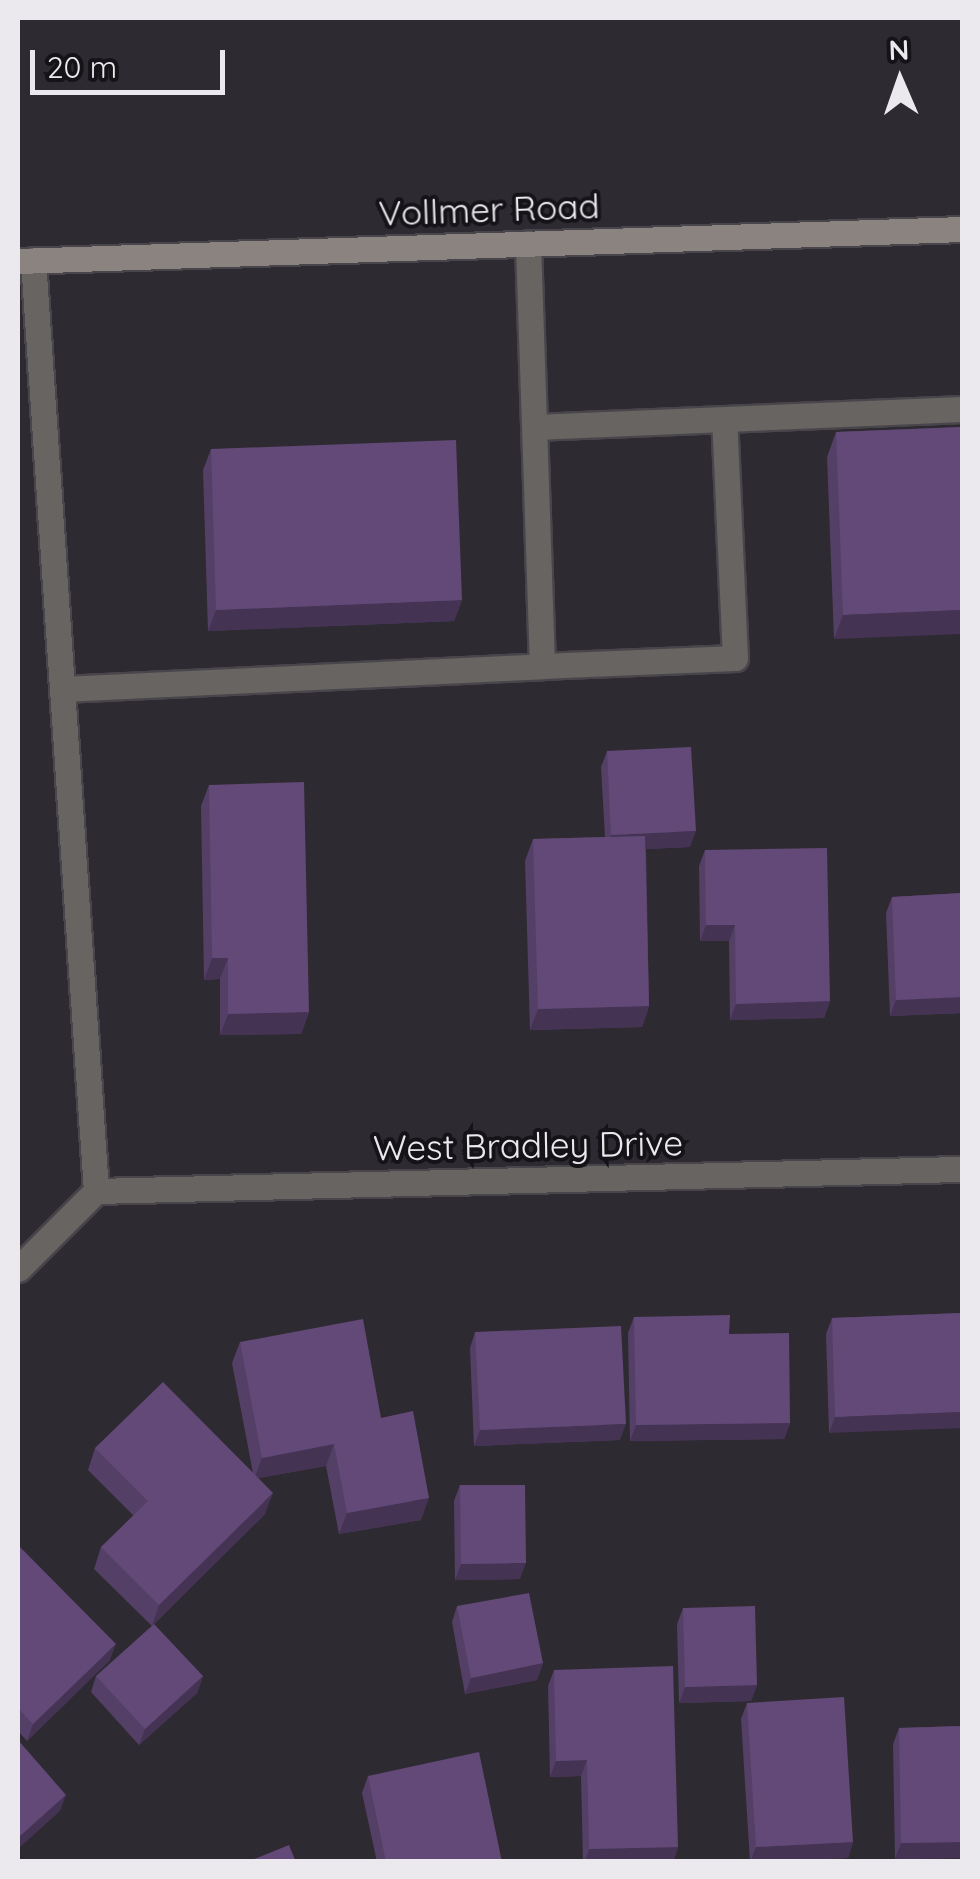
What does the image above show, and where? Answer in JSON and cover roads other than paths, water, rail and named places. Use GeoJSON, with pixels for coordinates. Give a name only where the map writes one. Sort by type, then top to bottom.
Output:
{"type":"FeatureCollection","features":[{"type":"Feature","properties":{"kind":"main road","name":"Vollmer Road"},"geometry":{"type":"LineString","coordinates":[[25,260],[962,229]]}},
{"type":"Feature","properties":{"kind":"street"},"geometry":{"type":"LineString","coordinates":[[528,243],[542,666]]}},
{"type":"Feature","properties":{"kind":"street"},"geometry":{"type":"LineString","coordinates":[[18,1269],[96,1191],[62,689],[25,260]]}},
{"type":"Feature","properties":{"kind":"street"},"geometry":{"type":"LineString","coordinates":[[535,427],[962,410]]}},
{"type":"Feature","properties":{"kind":"street"},"geometry":{"type":"LineString","coordinates":[[62,689],[735,658],[724,420]]}},
{"type":"Feature","properties":{"kind":"street","name":"West Bradley Drive"},"geometry":{"type":"LineString","coordinates":[[96,1191],[962,1169]]}}]}
